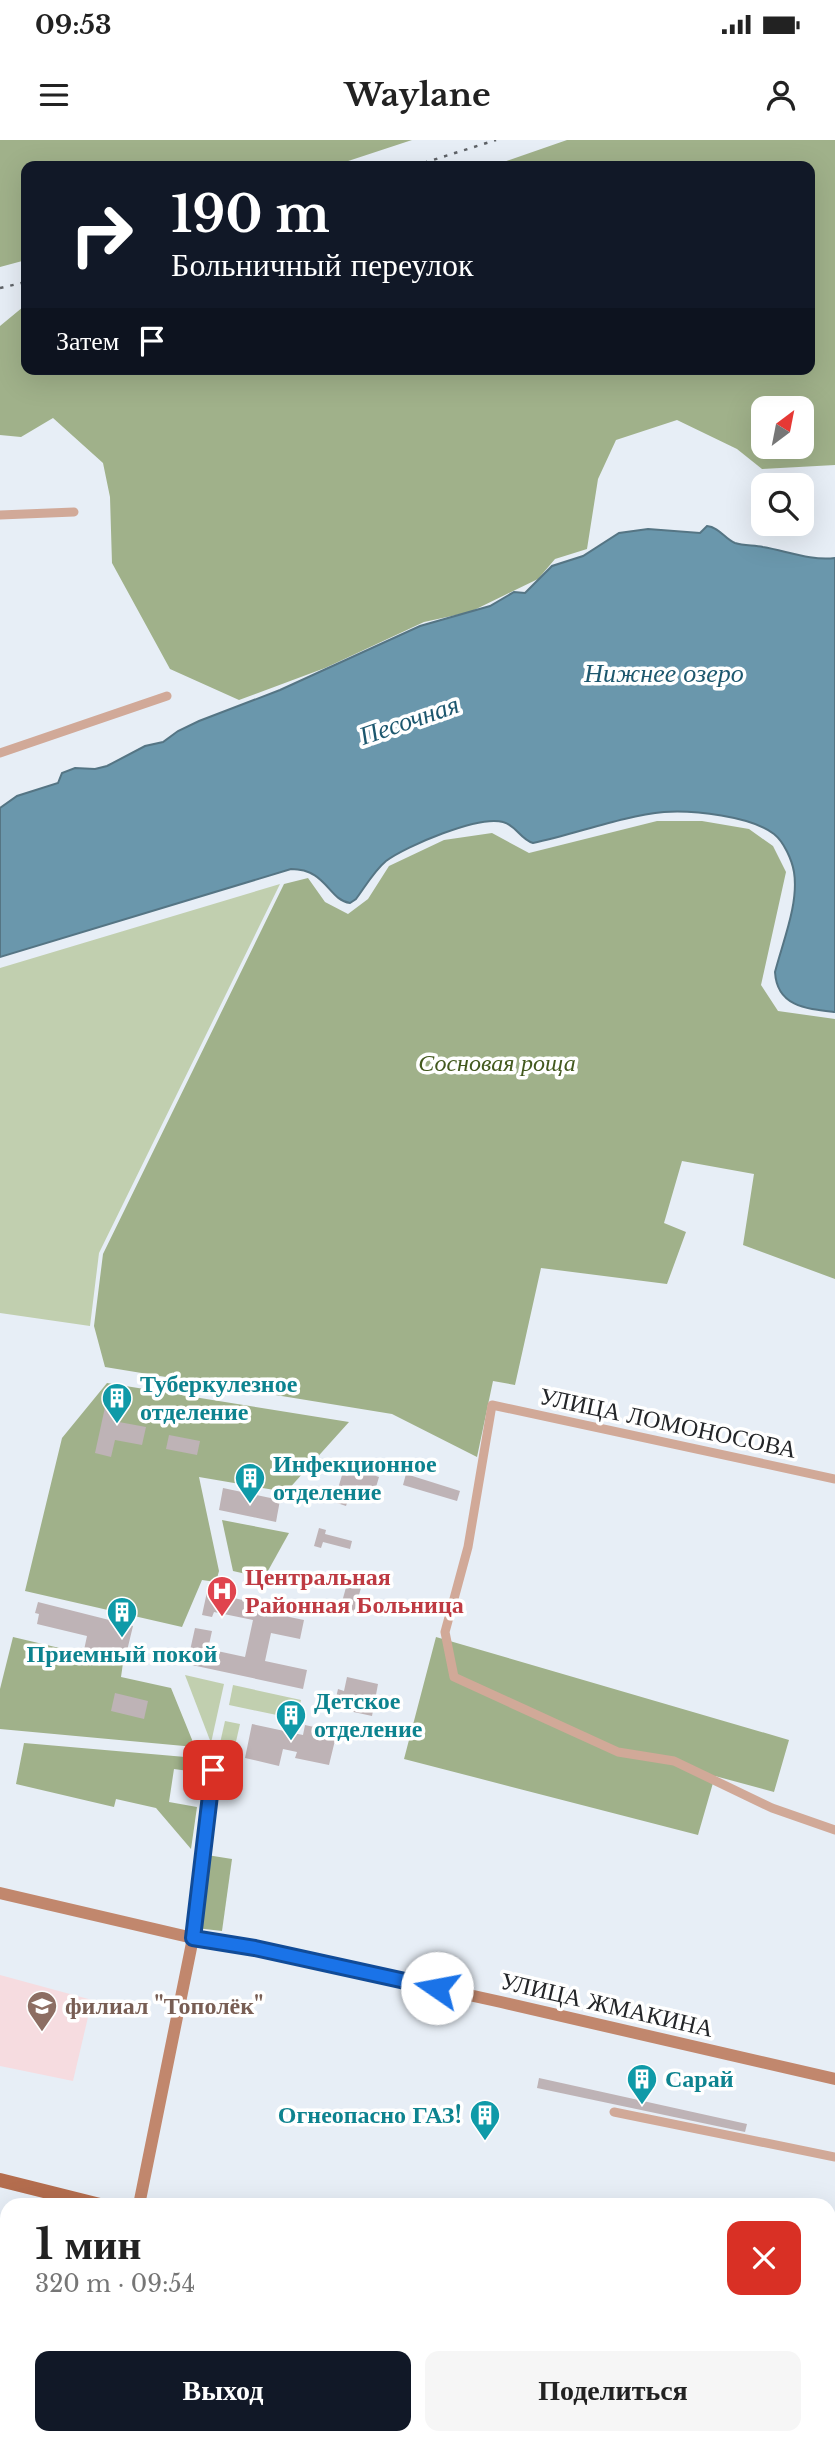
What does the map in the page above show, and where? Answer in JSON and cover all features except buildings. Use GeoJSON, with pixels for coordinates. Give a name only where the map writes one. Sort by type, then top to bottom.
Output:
{"type":"FeatureCollection","features":[{"type":"Feature","properties":{"kind":"main road"},"geometry":{"type":"LineString","coordinates":[[0,2180],[70,2198]]}},
{"type":"Feature","properties":{"kind":"main road"},"geometry":{"type":"LineString","coordinates":[[0,2192],[53,2194]]}},
{"type":"Feature","properties":{"kind":"street"},"geometry":{"type":"LineString","coordinates":[[0,515],[74,512]]}},
{"type":"Feature","properties":{"kind":"street"},"geometry":{"type":"LineString","coordinates":[[0,753],[167,696]]}},
{"type":"Feature","properties":{"kind":"street","name":"УЛИЦА ЛОМОНОСОВА"},"geometry":{"type":"LineString","coordinates":[[835,1479],[492,1405],[468,1547],[445,1632],[454,1677],[618,1752],[674,1760],[772,1808],[835,1830]]}},
{"type":"Feature","properties":{"kind":"street"},"geometry":{"type":"LineString","coordinates":[[140,2198],[193,1938],[213,1770]]}},
{"type":"Feature","properties":{"kind":"street","name":"УЛИЦА ЖМАКИНА"},"geometry":{"type":"LineString","coordinates":[[0,1893],[193,1938],[289,1955],[835,2080]]}},
{"type":"Feature","properties":{"kind":"street"},"geometry":{"type":"LineString","coordinates":[[614,2112],[835,2157]]}},
{"type":"Feature","properties":{"kind":"shaded area","name":"филиал \"Тополёк\""},"geometry":{"type":"Polygon","coordinates":[[[0,1975],[92,2000],[73,2081],[0,2066],[0,1975]]]}},
{"type":"Feature","properties":{"kind":"green space"},"geometry":{"type":"Polygon","coordinates":[[[0,140],[412,140],[348,161],[21,161],[21,261],[0,267],[0,140]]]}},
{"type":"Feature","properties":{"kind":"green space"},"geometry":{"type":"Polygon","coordinates":[[[567,140],[835,140],[835,465],[762,469],[737,449],[677,420],[616,440],[598,479],[587,549],[555,559],[538,579],[470,612],[424,622],[325,668],[239,700],[170,669],[112,563],[110,497],[103,463],[53,418],[21,437],[0,435],[0,326],[21,309],[21,375],[815,375],[815,161],[506,161],[567,140]]]}},
{"type":"Feature","properties":{"kind":"green space","name":"Сосновая роща"},"geometry":{"type":"Polygon","coordinates":[[[657,821],[702,821],[749,829],[773,846],[786,872],[761,985],[778,1011],[835,1019],[835,1279],[743,1245],[754,1174],[682,1161],[664,1223],[686,1232],[667,1284],[541,1268],[515,1385],[493,1381],[477,1457],[392,1414],[105,1367],[94,1326],[103,1254],[284,884],[308,878],[325,902],[348,914],[368,899],[389,866],[444,840],[492,833],[529,853],[657,821]]]}},
{"type":"Feature","properties":{"kind":"green space"},"geometry":{"type":"Polygon","coordinates":[[[280,884],[99,1253],[90,1326],[0,1313],[0,968],[280,884]]]}},
{"type":"Feature","properties":{"kind":"green space"},"geometry":{"type":"Polygon","coordinates":[[[107,1383],[349,1422],[286,1492],[199,1477],[219,1571],[216,1582],[202,1580],[182,1627],[25,1591],[62,1438],[107,1383]]]}},
{"type":"Feature","properties":{"kind":"green space"},"geometry":{"type":"Polygon","coordinates":[[[222,1520],[289,1533],[264,1578],[233,1571],[222,1520]]]}},
{"type":"Feature","properties":{"kind":"green space"},"geometry":{"type":"Polygon","coordinates":[[[13,1637],[123,1663],[121,1677],[171,1688],[195,1747],[0,1729],[0,1689],[13,1637]]]}},
{"type":"Feature","properties":{"kind":"green space"},"geometry":{"type":"Polygon","coordinates":[[[436,1637],[789,1740],[774,1792],[715,1776],[698,1835],[404,1759],[436,1637]]]}},
{"type":"Feature","properties":{"kind":"green space"},"geometry":{"type":"Polygon","coordinates":[[[185,1675],[224,1684],[211,1743],[185,1675]]]}},
{"type":"Feature","properties":{"kind":"green space"},"geometry":{"type":"Polygon","coordinates":[[[233,1685],[301,1700],[296,1719],[229,1705],[233,1685]]]}},
{"type":"Feature","properties":{"kind":"green space"},"geometry":{"type":"Polygon","coordinates":[[[225,1721],[240,1724],[233,1755],[218,1752],[225,1721]]]}},
{"type":"Feature","properties":{"kind":"green space"},"geometry":{"type":"Polygon","coordinates":[[[24,1743],[197,1758],[196,1772],[174,1769],[169,1802],[197,1807],[191,1849],[156,1808],[116,1799],[114,1807],[16,1784],[24,1743]]]}},
{"type":"Feature","properties":{"kind":"green space"},"geometry":{"type":"Polygon","coordinates":[[[207,1855],[232,1859],[222,1931],[196,1928],[207,1855]]]}},
{"type":"Feature","properties":{"kind":"water","name":"Нижнее озеро"},"geometry":{"type":"Polygon","coordinates":[[[707,526],[738,544],[808,557],[835,558],[835,1012],[795,1004],[781,993],[777,984],[775,972],[789,922],[795,884],[791,862],[781,842],[774,834],[751,823],[690,812],[664,812],[632,817],[533,843],[503,822],[477,823],[425,840],[386,861],[350,903],[343,901],[312,874],[291,869],[0,957],[0,808],[17,796],[58,783],[62,773],[75,768],[95,769],[107,766],[145,746],[163,742],[199,721],[280,690],[420,626],[490,606],[514,592],[525,593],[552,566],[583,556],[619,533],[648,529],[700,533],[707,526]]]}},
{"type":"Feature","properties":{"kind":"railway"},"geometry":{"type":"LineString","coordinates":[[430,161],[496,140]]}},
{"type":"Feature","properties":{"kind":"railway"},"geometry":{"type":"LineString","coordinates":[[0,288],[21,283]]}},
{"type":"Feature","properties":{"kind":"place","name":"Туберкулезное отделение"},"geometry":{"type":"Point","coordinates":[117,1425]}},
{"type":"Feature","properties":{"kind":"place","name":"Инфекционное отделение"},"geometry":{"type":"Point","coordinates":[250,1505]}},
{"type":"Feature","properties":{"kind":"place","name":"Центральная Районная Больница"},"geometry":{"type":"Point","coordinates":[222,1618]}},
{"type":"Feature","properties":{"kind":"place","name":"Приемный покой"},"geometry":{"type":"Point","coordinates":[122,1639]}},
{"type":"Feature","properties":{"kind":"place","name":"Детское отделение"},"geometry":{"type":"Point","coordinates":[291,1742]}},
{"type":"Feature","properties":{"kind":"place","name":"филиал \"Тополёк\""},"geometry":{"type":"Point","coordinates":[42,2033]}},
{"type":"Feature","properties":{"kind":"place","name":"Сарай"},"geometry":{"type":"Point","coordinates":[642,2106]}},
{"type":"Feature","properties":{"kind":"place","name":"Огнеопасно ГАЗ!"},"geometry":{"type":"Point","coordinates":[485,2142]}},
{"type":"Feature","properties":{"kind":"route"},"geometry":{"type":"LineString","coordinates":[[213,1770],[193,1938],[255,1948],[437,1988]]}},
{"type":"Feature","properties":{"kind":"water label","name":"Песочная"},"geometry":{"type":"Point","coordinates":[409,720]}}]}
